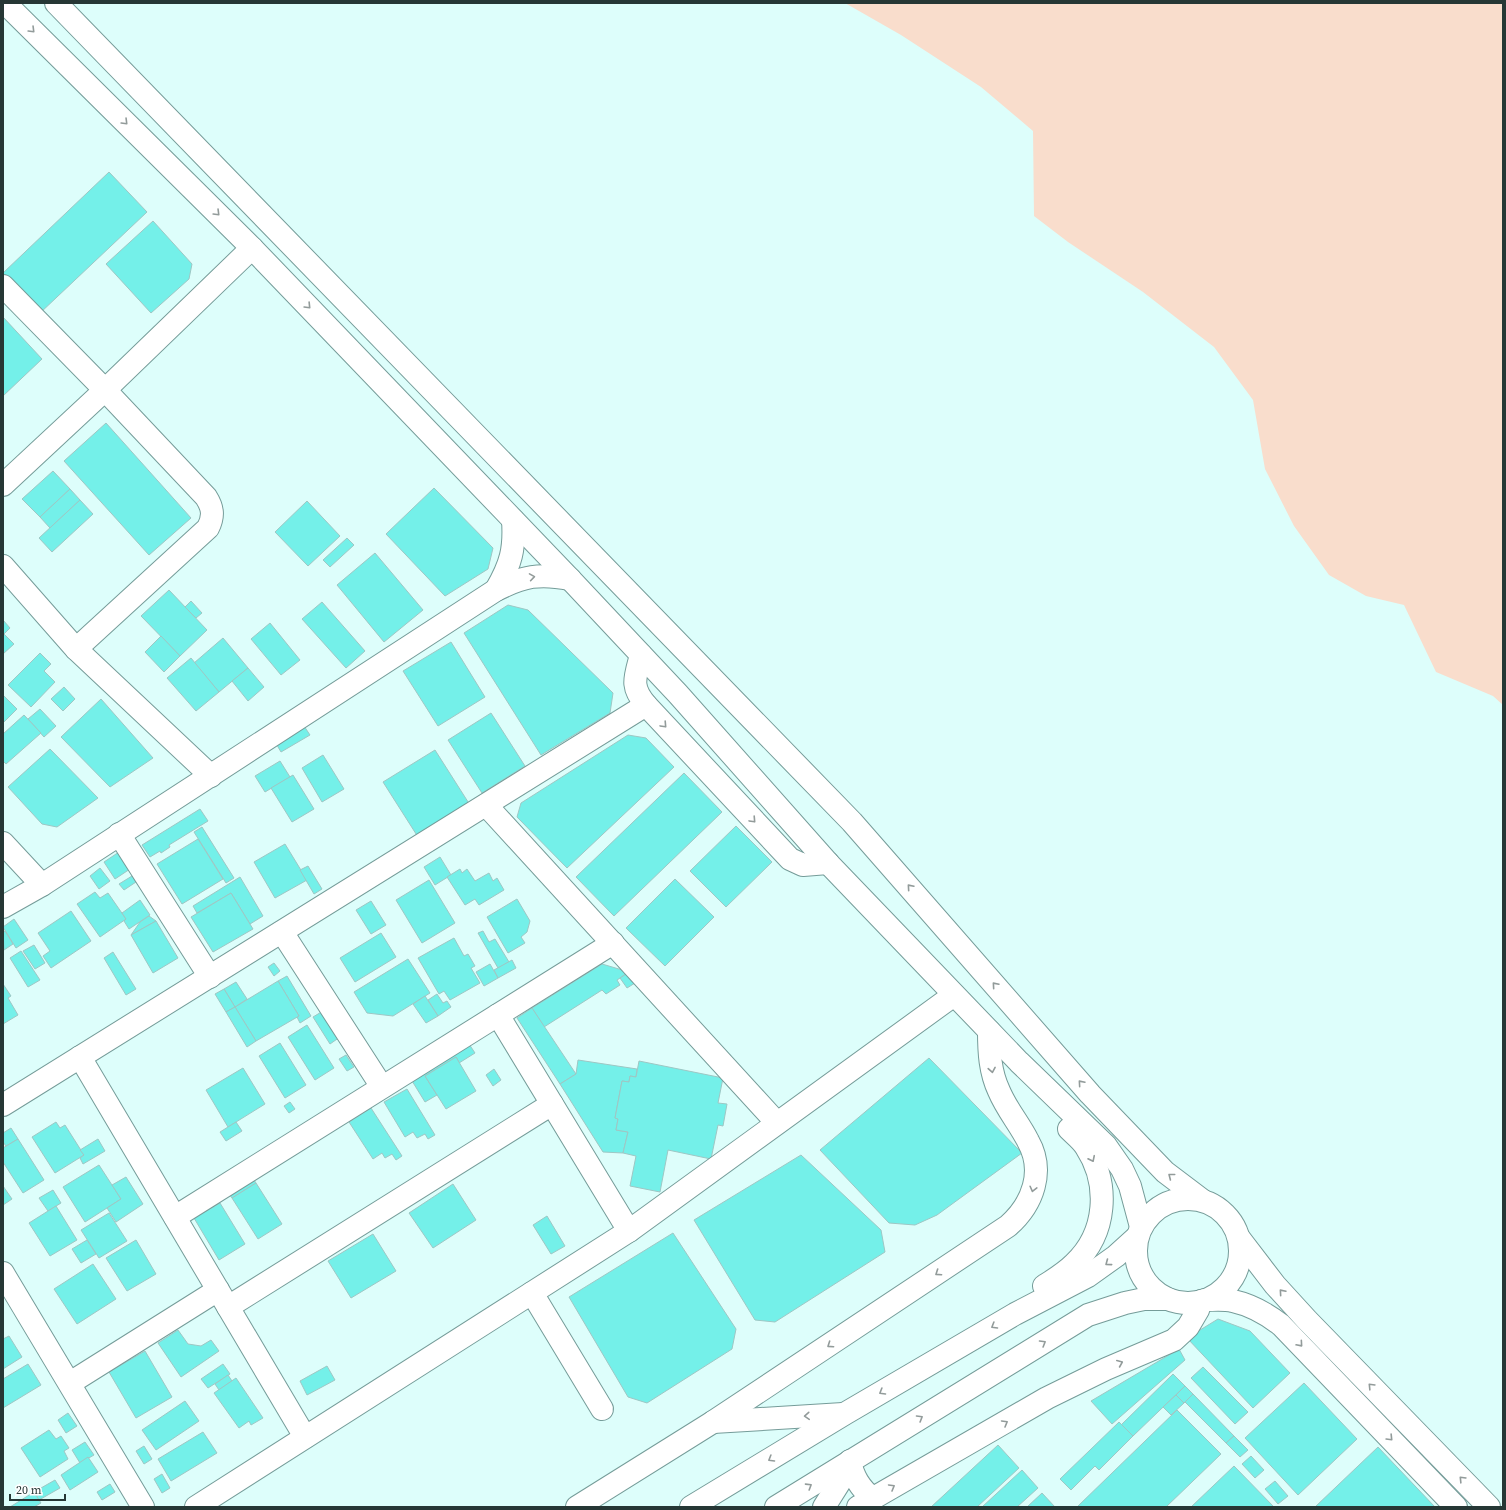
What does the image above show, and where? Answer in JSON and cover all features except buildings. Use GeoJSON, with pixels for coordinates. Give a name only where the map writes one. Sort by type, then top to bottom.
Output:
{"type":"FeatureCollection","features":[{"type":"Feature","properties":{"kind":"street"},"geometry":{"type":"LineString","coordinates":[[4,3],[252,248],[570,579],[678,694],[828,863],[1019,1062],[1106,1146],[1122,1169],[1130,1186],[1139,1232],[1136,1256],[1141,1273],[1152,1288],[1168,1298]]}},
{"type":"Feature","properties":{"kind":"street"},"geometry":{"type":"LineString","coordinates":[[56,3],[852,822],[1090,1094],[1165,1172],[1202,1200],[1215,1206],[1226,1214],[1234,1225],[1239,1238],[1275,1285],[1307,1320],[1489,1507]]}},
{"type":"Feature","properties":{"kind":"street"},"geometry":{"type":"LineString","coordinates":[[3,485],[105,390],[252,248]]}},
{"type":"Feature","properties":{"kind":"street"},"geometry":{"type":"LineString","coordinates":[[3,286],[105,390],[206,497],[211,504],[213,512],[212,520],[208,528],[76,649]]}},
{"type":"Feature","properties":{"kind":"street"},"geometry":{"type":"LineString","coordinates":[[496,590],[507,572],[512,555],[514,537],[513,520]]}},
{"type":"Feature","properties":{"kind":"street"},"geometry":{"type":"LineString","coordinates":[[3,566],[76,649],[211,776]]}},
{"type":"Feature","properties":{"kind":"street"},"geometry":{"type":"LineString","coordinates":[[3,907],[42,885],[496,590],[516,580],[534,576],[552,575],[570,579]]}},
{"type":"Feature","properties":{"kind":"street"},"geometry":{"type":"LineString","coordinates":[[641,656],[636,674],[636,689],[638,696],[646,705],[790,859],[803,866],[828,863]]}},
{"type":"Feature","properties":{"kind":"street"},"geometry":{"type":"LineString","coordinates":[[3,1105],[646,705]]}},
{"type":"Feature","properties":{"kind":"street"},"geometry":{"type":"LineString","coordinates":[[486,805],[778,1123]]}},
{"type":"Feature","properties":{"kind":"street"},"geometry":{"type":"LineString","coordinates":[[119,834],[210,977]]}},
{"type":"Feature","properties":{"kind":"street"},"geometry":{"type":"LineString","coordinates":[[3,843],[42,885]]}},
{"type":"Feature","properties":{"kind":"street"},"geometry":{"type":"LineString","coordinates":[[282,932],[382,1088]]}},
{"type":"Feature","properties":{"kind":"street"},"geometry":{"type":"LineString","coordinates":[[175,1218],[612,943]]}},
{"type":"Feature","properties":{"kind":"street"},"geometry":{"type":"LineString","coordinates":[[196,1507],[629,1231],[954,995]]}},
{"type":"Feature","properties":{"kind":"street"},"geometry":{"type":"LineString","coordinates":[[498,1015],[629,1231]]}},
{"type":"Feature","properties":{"kind":"street"},"geometry":{"type":"LineString","coordinates":[[577,1507],[713,1422],[1018,1218],[1031,1197],[1034,1186],[1036,1174],[1033,1153],[1024,1133],[1006,1105],[992,1075],[989,1054],[989,1031]]}},
{"type":"Feature","properties":{"kind":"street"},"geometry":{"type":"LineString","coordinates":[[80,1057],[305,1437]]}},
{"type":"Feature","properties":{"kind":"street"},"geometry":{"type":"LineString","coordinates":[[1015,1314],[1032,1294],[1070,1268],[1086,1251],[1095,1235],[1100,1218],[1102,1201],[1099,1173],[1093,1158],[1085,1145],[1033,1093],[1026,1082],[1019,1062]]}},
{"type":"Feature","properties":{"kind":"street"},"geometry":{"type":"LineString","coordinates":[[70,1383],[223,1298],[552,1104]]}},
{"type":"Feature","properties":{"kind":"street"},"geometry":{"type":"LineString","coordinates":[[691,1507],[1015,1314],[1088,1276],[1116,1256],[1139,1232],[1152,1213],[1167,1203],[1184,1199],[1202,1200]]}},
{"type":"Feature","properties":{"kind":"street"},"geometry":{"type":"LineString","coordinates":[[850,1461],[852,1472],[865,1503],[1047,1398],[1106,1369],[1174,1340],[1188,1327],[1203,1301],[1219,1293],[1230,1282],[1237,1268],[1240,1253],[1239,1238]]}},
{"type":"Feature","properties":{"kind":"street"},"geometry":{"type":"LineString","coordinates":[[3,1273],[143,1507]]}},
{"type":"Feature","properties":{"kind":"street"},"geometry":{"type":"LineString","coordinates":[[532,1293],[602,1409]]}},
{"type":"Feature","properties":{"kind":"street"},"geometry":{"type":"LineString","coordinates":[[776,1507],[1088,1315],[1125,1303],[1144,1299],[1168,1298],[1184,1302],[1232,1301],[1250,1306],[1268,1315],[1281,1325],[1456,1507]]}},
{"type":"Feature","properties":{"kind":"street"},"geometry":{"type":"LineString","coordinates":[[713,1422],[846,1414]]}},
{"type":"Feature","properties":{"kind":"street"},"geometry":{"type":"LineString","coordinates":[[824,1507],[841,1480],[850,1461]]}},
{"type":"Feature","properties":{"kind":"shaded area"},"geometry":{"type":"Polygon","coordinates":[[[845,3],[1503,3],[1503,705],[1493,696],[1436,672],[1404,605],[1366,596],[1329,575],[1294,526],[1265,469],[1253,400],[1214,347],[1143,292],[1068,242],[1034,216],[1033,131],[981,87],[901,35],[845,3]]]}}]}
